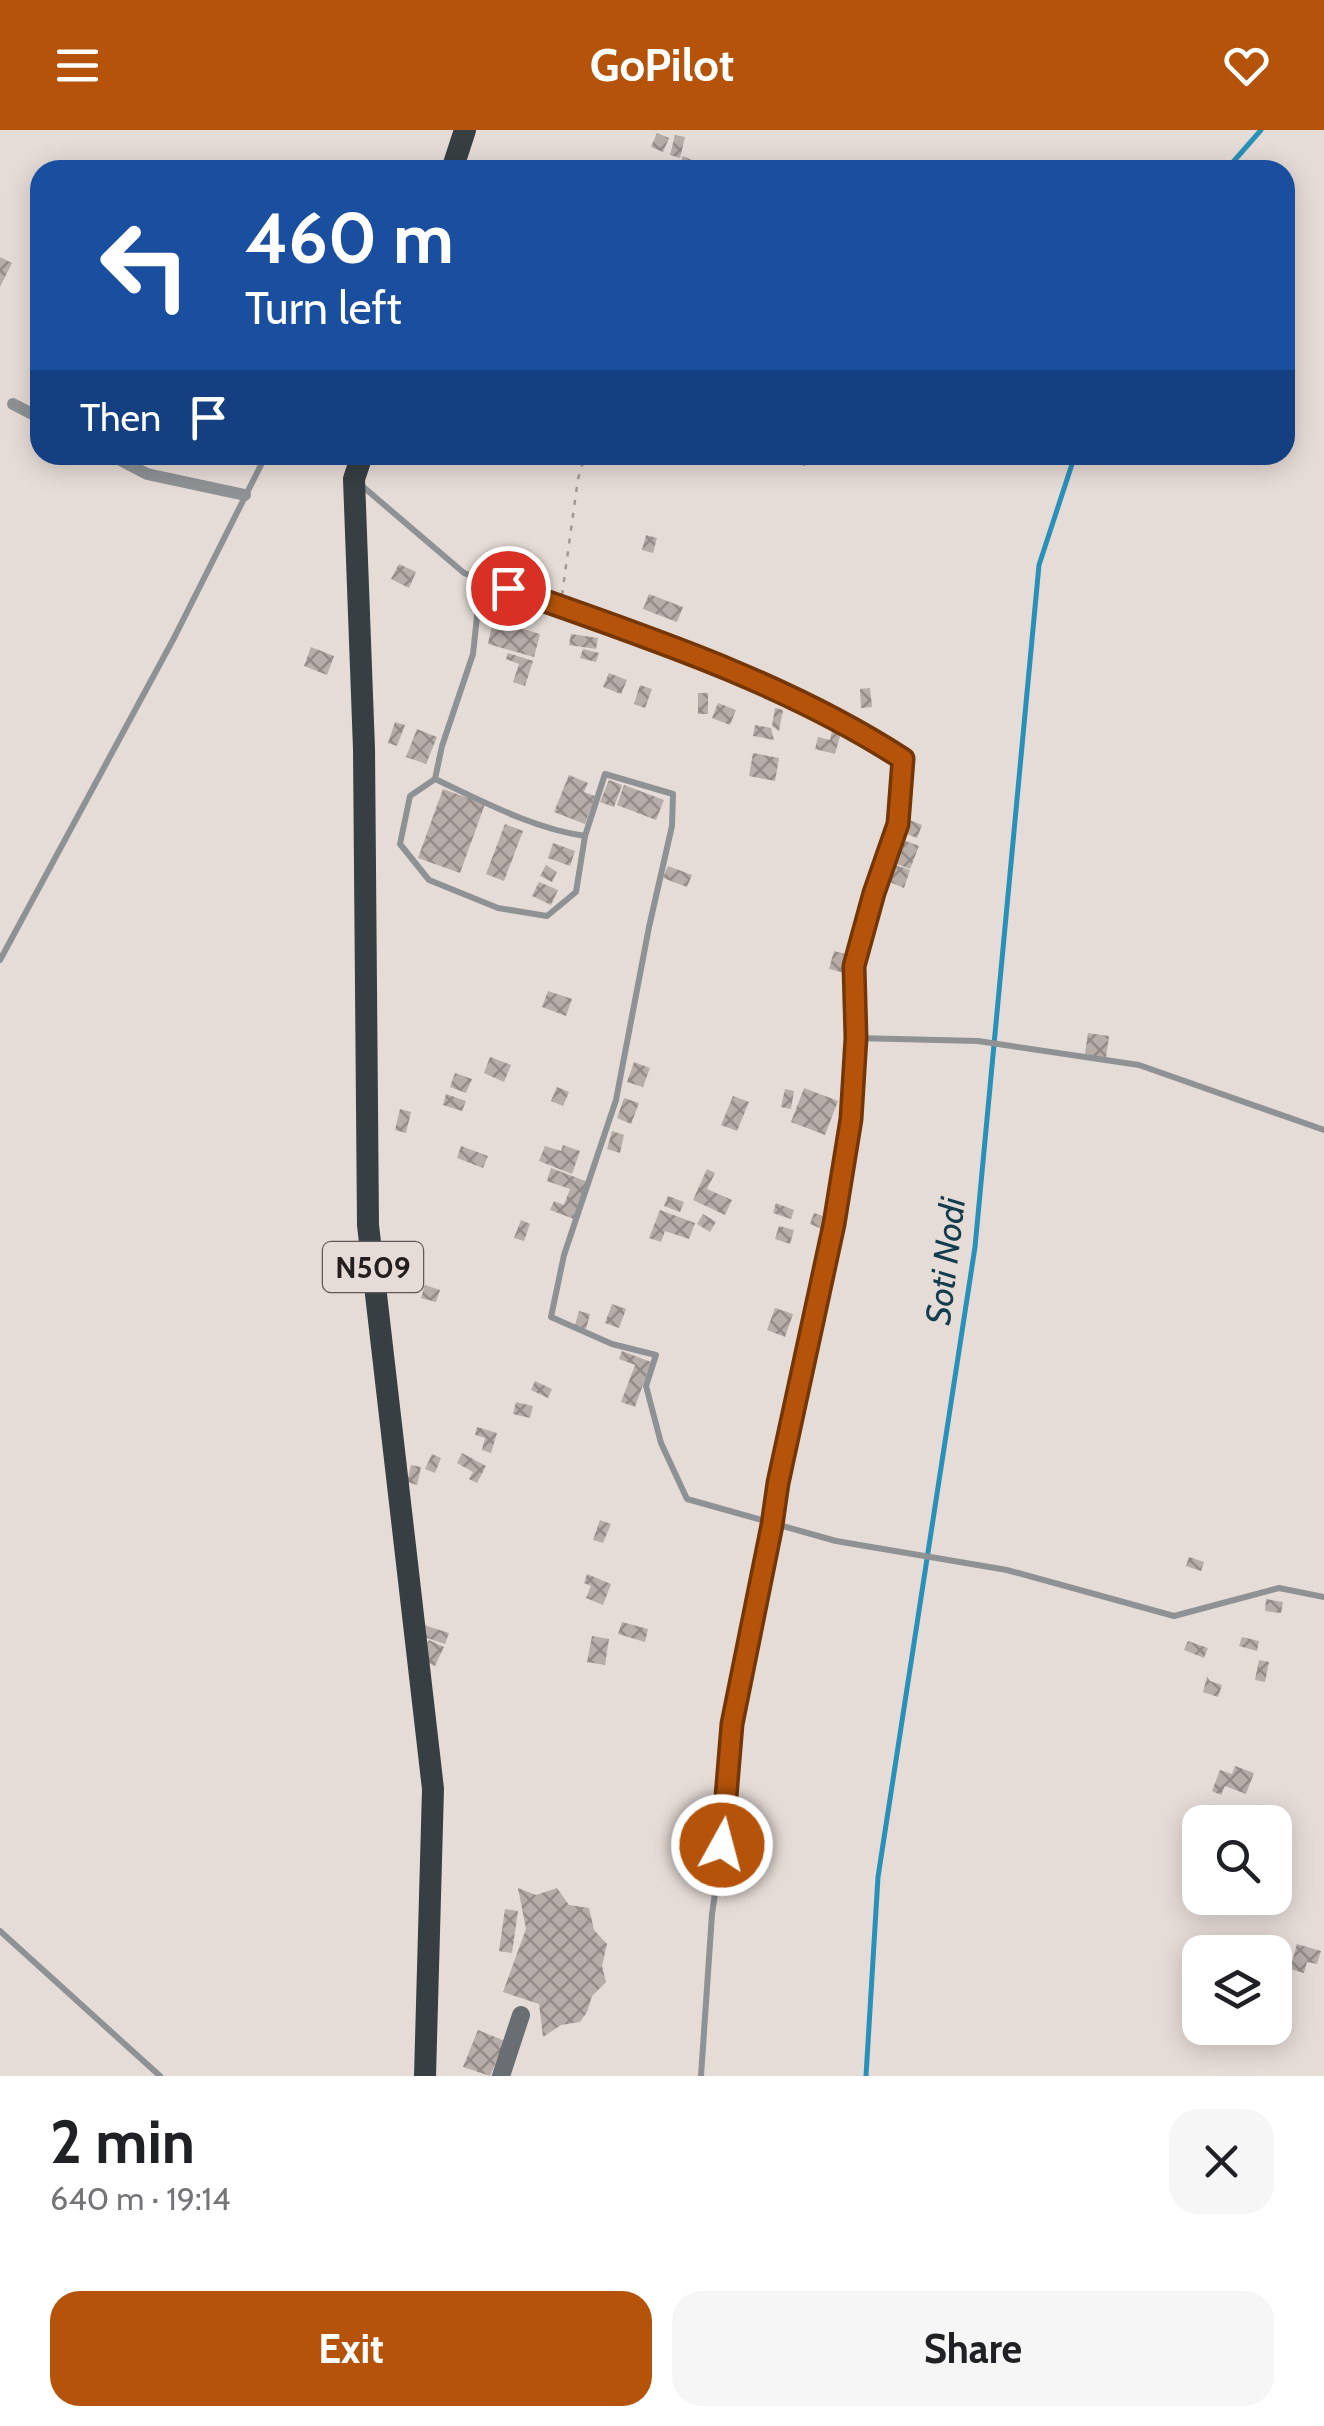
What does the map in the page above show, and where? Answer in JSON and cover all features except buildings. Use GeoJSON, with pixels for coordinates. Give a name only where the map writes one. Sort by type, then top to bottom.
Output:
{"type":"FeatureCollection","features":[{"type":"Feature","properties":{"kind":"highway"},"geometry":{"type":"LineString","coordinates":[[450,160],[464,130]]}},
{"type":"Feature","properties":{"kind":"highway","name":"N509"},"geometry":{"type":"LineString","coordinates":[[359,465],[354,479],[364,749],[368,1226],[433,1789],[425,2076]]}},
{"type":"Feature","properties":{"kind":"street"},"geometry":{"type":"LineString","coordinates":[[13,404],[30,413]]}},
{"type":"Feature","properties":{"kind":"street"},"geometry":{"type":"LineString","coordinates":[[130,465],[147,474],[245,495]]}},
{"type":"Feature","properties":{"kind":"street"},"geometry":{"type":"LineString","coordinates":[[501,2076],[521,2015]]}},
{"type":"Feature","properties":{"kind":"lane"},"geometry":{"type":"LineString","coordinates":[[0,960],[174,638],[261,465]]}},
{"type":"Feature","properties":{"kind":"lane"},"geometry":{"type":"LineString","coordinates":[[354,479],[464,572],[714,665],[854,727],[903,759],[898,824],[854,966],[856,1038],[851,1119],[834,1224],[778,1483],[732,1724],[726,1811],[712,1914],[701,2076]]}},
{"type":"Feature","properties":{"kind":"lane"},"geometry":{"type":"LineString","coordinates":[[481,578],[473,654],[442,746],[435,780],[410,796],[400,844],[429,880],[498,908],[547,916],[576,892],[585,836],[605,774],[673,794],[672,826],[616,1100],[564,1255],[551,1317],[612,1344],[656,1355],[646,1386],[661,1443],[687,1498],[836,1541],[1007,1570],[1174,1616],[1279,1588],[1324,1597]]}},
{"type":"Feature","properties":{"kind":"lane"},"geometry":{"type":"LineString","coordinates":[[435,780],[567,834],[585,836]]}},
{"type":"Feature","properties":{"kind":"lane"},"geometry":{"type":"LineString","coordinates":[[856,1038],[978,1040],[1138,1065],[1324,1130]]}},
{"type":"Feature","properties":{"kind":"lane"},"geometry":{"type":"LineString","coordinates":[[0,1931],[160,2076]]}},
{"type":"Feature","properties":{"kind":"path"},"geometry":{"type":"LineString","coordinates":[[560,606],[582,465]]}},
{"type":"Feature","properties":{"kind":"waterway","name":"Soti Nodi"},"geometry":{"type":"LineString","coordinates":[[1235,160],[1261,130]]}},
{"type":"Feature","properties":{"kind":"waterway","name":"Soti Nodi"},"geometry":{"type":"LineString","coordinates":[[866,2076],[878,1877],[975,1247],[1039,565],[1072,465]]}},
{"type":"Feature","properties":{"kind":"route"},"geometry":{"type":"LineString","coordinates":[[508,588],[714,665],[854,727],[903,759],[898,824],[854,966],[856,1038],[851,1119],[834,1224],[778,1483],[732,1724],[722,1845]]}}]}
